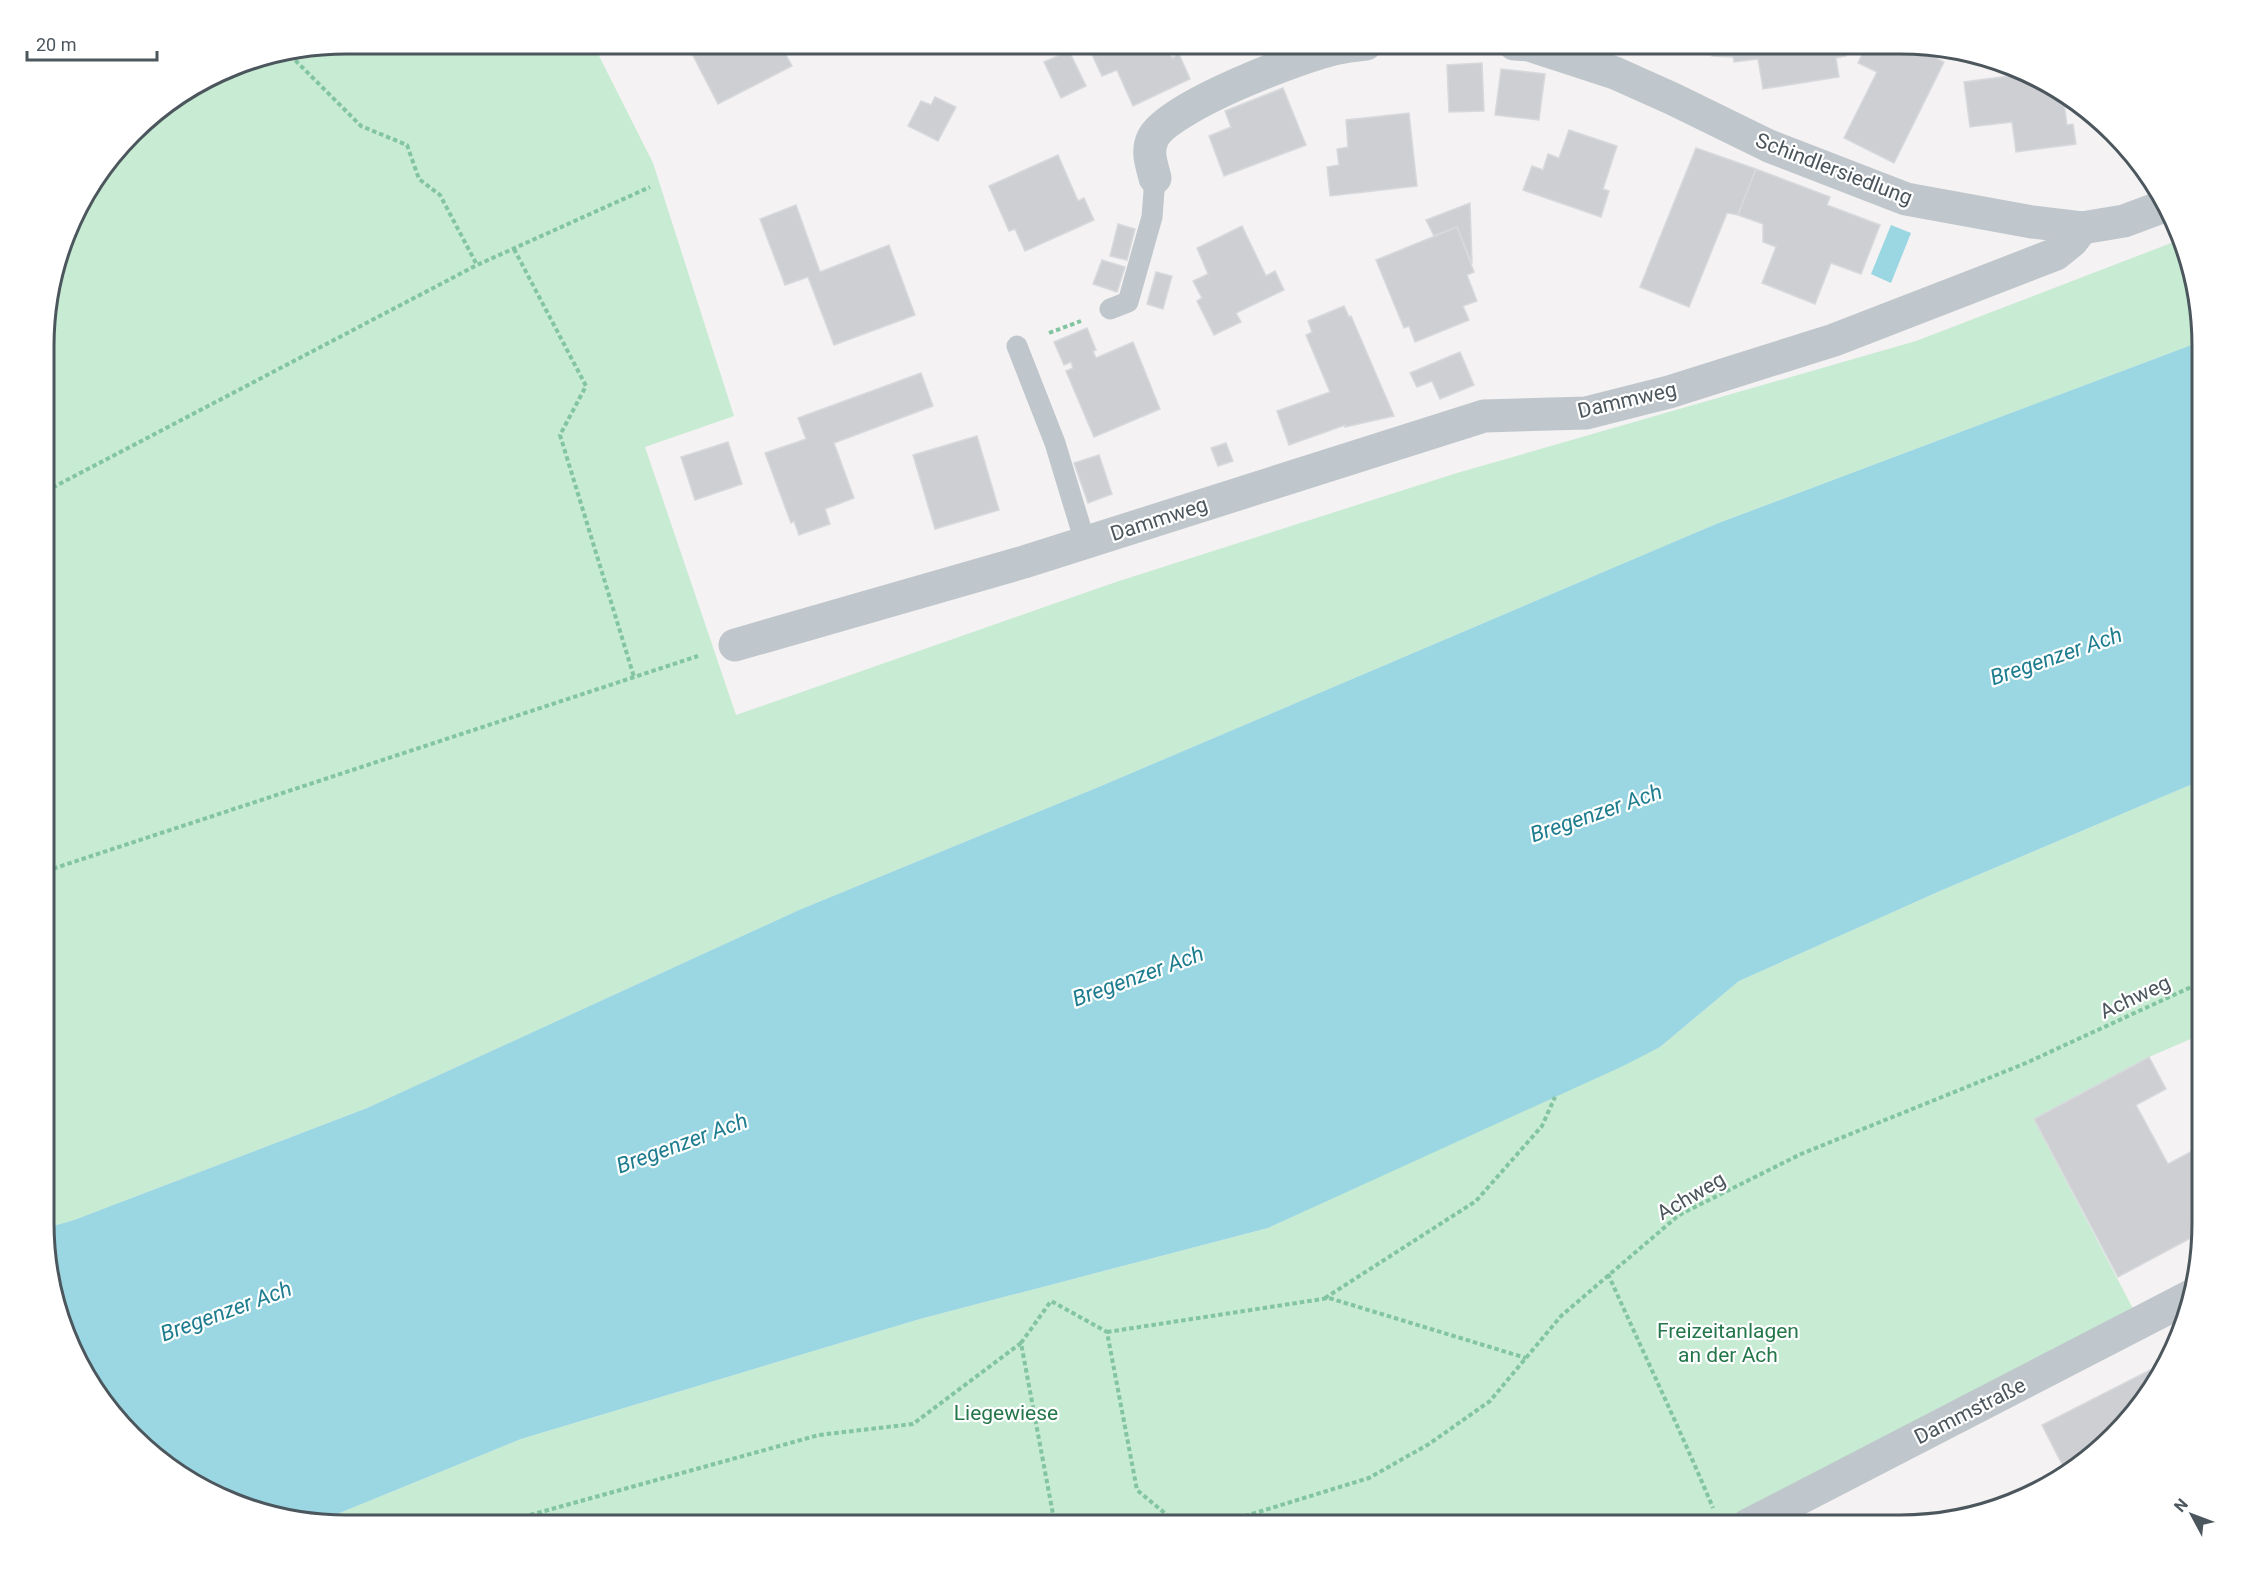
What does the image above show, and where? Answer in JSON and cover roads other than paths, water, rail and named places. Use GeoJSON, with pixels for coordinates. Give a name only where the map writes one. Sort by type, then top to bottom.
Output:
{"type":"FeatureCollection","features":[{"type":"Feature","properties":{"kind":"street"},"geometry":{"type":"LineString","coordinates":[[1155,178],[1149,153],[1153,137],[1165,123],[1202,100],[1256,76],[1320,54]]}},
{"type":"Feature","properties":{"kind":"street","name":"Schindlersiedlung"},"geometry":{"type":"LineString","coordinates":[[1557,54],[1615,73],[1769,146],[1906,199],[2011,219],[2082,228],[2124,221],[2158,209]]}},
{"type":"Feature","properties":{"kind":"street","name":"Dammweg"},"geometry":{"type":"LineString","coordinates":[[735,645],[1024,562],[1484,416],[1586,414],[1669,392],[1834,340],[2056,254],[2072,241],[2082,228]]}},
{"type":"Feature","properties":{"kind":"street","name":"Dammstraße"},"geometry":{"type":"LineString","coordinates":[[1769,1515],[2181,1301]]}},
{"type":"Feature","properties":{"kind":"lane"},"geometry":{"type":"LineString","coordinates":[[1110,309],[1128,302],[1152,217],[1155,178]]}},
{"type":"Feature","properties":{"kind":"lane","name":"Dammweg"},"geometry":{"type":"LineString","coordinates":[[1017,346],[1054,443],[1085,542]]}},
{"type":"Feature","properties":{"kind":"water"},"geometry":{"type":"Polygon","coordinates":[[[1891,225],[1911,233],[1891,283],[1871,274],[1891,225]]]}},
{"type":"Feature","properties":{"kind":"water","name":"Bregenzer Ach"},"geometry":{"type":"Polygon","coordinates":[[[2192,345],[2192,784],[1940,891],[1739,981],[1660,1047],[1268,1228],[920,1319],[521,1439],[336,1514],[308,1513],[252,1499],[217,1485],[184,1466],[168,1455],[140,1429],[114,1401],[84,1352],[64,1298],[56,1261],[54,1226],[367,1108],[799,910],[1101,786],[1716,524],[2192,345]]]}},
{"type":"Feature","properties":{"kind":"park label","name":"Freizeitanlagen an der Ach"},"geometry":{"type":"Point","coordinates":[1728,1343]}},
{"type":"Feature","properties":{"kind":"park label","name":"Liegewiese"},"geometry":{"type":"Point","coordinates":[1006,1413]}}]}
